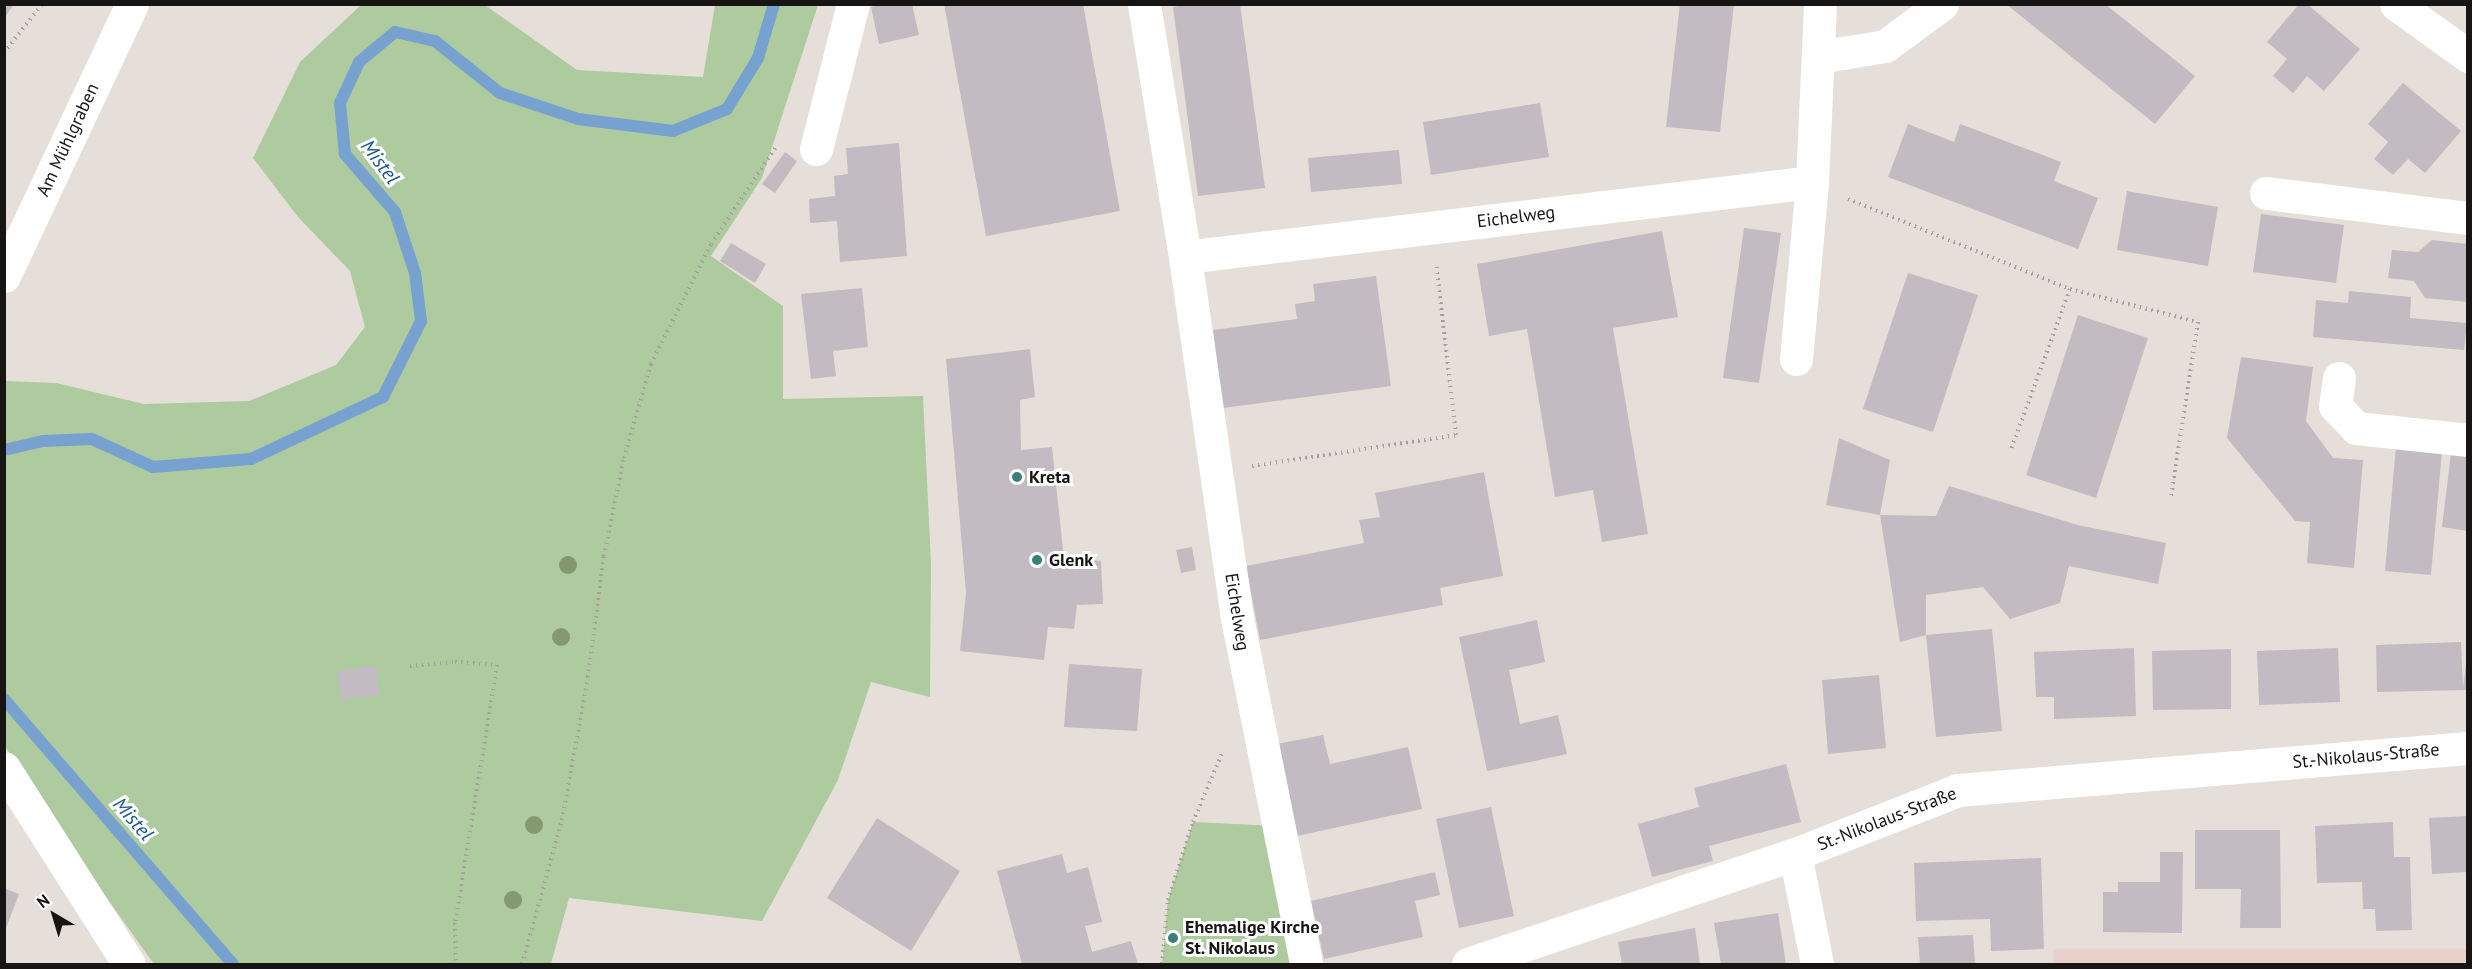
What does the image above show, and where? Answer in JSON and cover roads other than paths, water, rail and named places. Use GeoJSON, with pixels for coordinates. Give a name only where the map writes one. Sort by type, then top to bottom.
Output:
{"type":"FeatureCollection","features":[{"type":"Feature","properties":{"kind":"street","name":"Am Mühlgraben"},"geometry":{"type":"LineString","coordinates":[[4,276],[132,4]]}},
{"type":"Feature","properties":{"kind":"street"},"geometry":{"type":"LineString","coordinates":[[816,149],[853,4]]}},
{"type":"Feature","properties":{"kind":"street","name":"Eichelweg"},"geometry":{"type":"LineString","coordinates":[[1144,4],[1185,257],[1250,689],[1306,964]]}},
{"type":"Feature","properties":{"kind":"street"},"geometry":{"type":"LineString","coordinates":[[1796,359],[1812,182],[1820,4]]}},
{"type":"Feature","properties":{"kind":"street"},"geometry":{"type":"LineString","coordinates":[[1818,57],[1885,46],[1942,4]]}},
{"type":"Feature","properties":{"kind":"street"},"geometry":{"type":"LineString","coordinates":[[2396,4],[2468,56]]}},
{"type":"Feature","properties":{"kind":"street","name":"Eichelweg"},"geometry":{"type":"LineString","coordinates":[[1185,257],[1812,182]]}},
{"type":"Feature","properties":{"kind":"street"},"geometry":{"type":"LineString","coordinates":[[2266,193],[2468,218]]}},
{"type":"Feature","properties":{"kind":"street"},"geometry":{"type":"LineString","coordinates":[[2339,378],[2335,406],[2356,428],[2468,440]]}},
{"type":"Feature","properties":{"kind":"street","name":"St.-Nikolaus-Straße"},"geometry":{"type":"LineString","coordinates":[[1468,964],[1795,854],[1958,790],[2468,748]]}},
{"type":"Feature","properties":{"kind":"street"},"geometry":{"type":"LineString","coordinates":[[4,768],[129,964]]}},
{"type":"Feature","properties":{"kind":"street"},"geometry":{"type":"LineString","coordinates":[[1795,854],[1817,964]]}},
{"type":"Feature","properties":{"kind":"waterway","name":"Mistel"},"geometry":{"type":"LineString","coordinates":[[4,450],[43,441],[92,439],[153,467],[251,459],[383,397],[421,321],[415,273],[395,212],[345,154],[340,103],[359,62],[395,32],[435,41],[500,93],[578,119],[673,131],[727,109],[758,58],[774,4]]}},
{"type":"Feature","properties":{"kind":"waterway","name":"Mistel"},"geometry":{"type":"LineString","coordinates":[[4,699],[233,964]]}},
{"type":"Feature","properties":{"kind":"place","name":"Kreta"},"geometry":{"type":"Point","coordinates":[1017,477]}},
{"type":"Feature","properties":{"kind":"place","name":"Glenk"},"geometry":{"type":"Point","coordinates":[1037,560]}},
{"type":"Feature","properties":{"kind":"place","name":"Ehemalige Kirche St. Nikolaus"},"geometry":{"type":"Point","coordinates":[1173,938]}}]}
